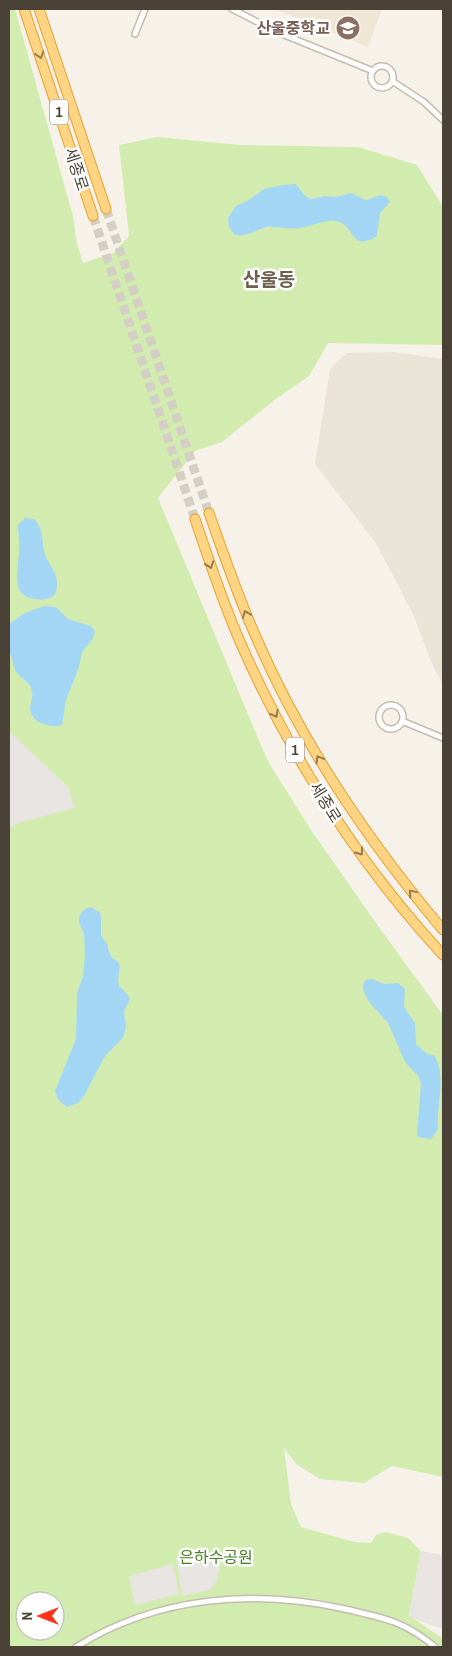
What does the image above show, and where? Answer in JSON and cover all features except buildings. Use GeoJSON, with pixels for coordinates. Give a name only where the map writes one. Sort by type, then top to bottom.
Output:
{"type":"FeatureCollection","features":[{"type":"Feature","properties":{"kind":"highway","name":"세종로"},"geometry":{"type":"LineString","coordinates":[[24,9],[93,216]]}},
{"type":"Feature","properties":{"kind":"highway","name":"세종로"},"geometry":{"type":"LineString","coordinates":[[40,9],[106,209]]}},
{"type":"Feature","properties":{"kind":"highway","name":"세종로"},"geometry":{"type":"LineString","coordinates":[[209,513],[256,638],[283,695],[359,822],[402,881],[443,930]]}},
{"type":"Feature","properties":{"kind":"highway","name":"세종로"},"geometry":{"type":"LineString","coordinates":[[194,519],[241,643],[270,705],[306,770],[346,833],[388,891],[441,953]]}},
{"type":"Feature","properties":{"kind":"street"},"geometry":{"type":"LineString","coordinates":[[135,34],[145,9]]}},
{"type":"Feature","properties":{"kind":"street"},"geometry":{"type":"LineString","coordinates":[[232,9],[277,32],[373,71]]}},
{"type":"Feature","properties":{"kind":"street"},"geometry":{"type":"LineString","coordinates":[[380,66],[386,67],[391,71],[392,81],[384,87],[377,86],[372,81],[373,71],[380,66]]}},
{"type":"Feature","properties":{"kind":"street"},"geometry":{"type":"LineString","coordinates":[[392,81],[424,102],[443,120]]}},
{"type":"Feature","properties":{"kind":"street"},"geometry":{"type":"LineString","coordinates":[[394,706],[402,713],[402,721],[398,727],[391,729],[384,726],[379,716],[386,707],[394,706]]}},
{"type":"Feature","properties":{"kind":"street"},"geometry":{"type":"LineString","coordinates":[[402,721],[443,738]]}},
{"type":"Feature","properties":{"kind":"street"},"geometry":{"type":"LineString","coordinates":[[76,1647],[112,1628],[156,1611],[187,1604],[236,1598],[300,1600],[392,1620],[415,1632],[435,1647]]}},
{"type":"Feature","properties":{"kind":"shaded area","name":"산울중학교"},"geometry":{"type":"Polygon","coordinates":[[[275,9],[382,9],[368,47],[275,9]]]}},
{"type":"Feature","properties":{"kind":"shaded area"},"geometry":{"type":"Polygon","coordinates":[[[394,352],[443,359],[443,684],[434,668],[412,612],[376,543],[315,464],[330,369],[347,353],[394,352]]]}},
{"type":"Feature","properties":{"kind":"shaded area"},"geometry":{"type":"Polygon","coordinates":[[[9,731],[69,788],[74,808],[18,823],[9,828],[9,731]]]}},
{"type":"Feature","properties":{"kind":"shaded area"},"geometry":{"type":"Polygon","coordinates":[[[219,1550],[221,1563],[215,1584],[210,1590],[182,1596],[176,1557],[219,1550]]]}},
{"type":"Feature","properties":{"kind":"shaded area"},"geometry":{"type":"Polygon","coordinates":[[[421,1551],[443,1555],[443,1628],[409,1616],[421,1551]]]}},
{"type":"Feature","properties":{"kind":"shaded area"},"geometry":{"type":"Polygon","coordinates":[[[173,1564],[179,1594],[135,1605],[129,1576],[173,1564]]]}},
{"type":"Feature","properties":{"kind":"green space","name":"은하수공원"},"geometry":{"type":"Polygon","coordinates":[[[9,9],[15,9],[73,216],[77,244],[83,263],[113,253],[129,236],[119,145],[157,137],[240,145],[358,147],[417,165],[443,207],[443,345],[328,343],[309,376],[276,399],[222,442],[195,451],[158,498],[269,763],[313,833],[443,1015],[443,1477],[392,1466],[364,1483],[320,1479],[296,1464],[284,1448],[291,1504],[301,1527],[354,1542],[371,1543],[376,1535],[386,1532],[408,1538],[421,1551],[409,1615],[443,1639],[443,1647],[9,1647],[9,9]]]}},
{"type":"Feature","properties":{"kind":"water"},"geometry":{"type":"Polygon","coordinates":[[[296,184],[305,196],[311,199],[325,196],[337,197],[350,193],[366,200],[381,195],[387,197],[390,202],[380,213],[377,236],[367,241],[361,241],[356,239],[344,225],[329,221],[299,228],[267,227],[246,235],[234,234],[229,227],[228,218],[236,206],[249,200],[264,189],[296,184]]]}},
{"type":"Feature","properties":{"kind":"water"},"geometry":{"type":"Polygon","coordinates":[[[25,518],[34,519],[42,534],[45,555],[57,578],[56,593],[52,597],[43,599],[31,598],[19,589],[17,576],[18,525],[25,518]]]}},
{"type":"Feature","properties":{"kind":"water"},"geometry":{"type":"Polygon","coordinates":[[[44,606],[56,607],[68,619],[91,626],[95,632],[92,640],[82,652],[79,667],[66,700],[62,725],[57,726],[38,722],[32,715],[30,710],[31,688],[15,671],[9,652],[9,624],[25,613],[44,606]]]}},
{"type":"Feature","properties":{"kind":"water"},"geometry":{"type":"Polygon","coordinates":[[[90,907],[100,912],[101,936],[108,945],[112,958],[120,965],[119,986],[130,999],[124,1011],[126,1027],[123,1038],[105,1056],[84,1096],[78,1103],[67,1107],[59,1101],[55,1091],[76,1039],[77,993],[83,976],[85,956],[84,933],[79,923],[79,918],[85,909],[90,907]]]}},
{"type":"Feature","properties":{"kind":"water"},"geometry":{"type":"Polygon","coordinates":[[[372,979],[384,984],[398,983],[405,989],[404,1007],[415,1023],[416,1044],[426,1053],[435,1056],[441,1084],[438,1129],[431,1139],[418,1137],[417,1133],[421,1084],[419,1077],[405,1062],[388,1023],[369,1002],[363,990],[363,984],[366,980],[372,979]]]}},
{"type":"Feature","properties":{"kind":"tunnel"},"geometry":{"type":"LineString","coordinates":[[106,209],[209,513]]}},
{"type":"Feature","properties":{"kind":"tunnel"},"geometry":{"type":"LineString","coordinates":[[93,216],[195,519]]}},
{"type":"Feature","properties":{"kind":"place","name":"산울중학교"},"geometry":{"type":"Point","coordinates":[348,28]}},
{"type":"Feature","properties":{"kind":"district","name":"산울동"},"geometry":{"type":"Point","coordinates":[269,279]}}]}
